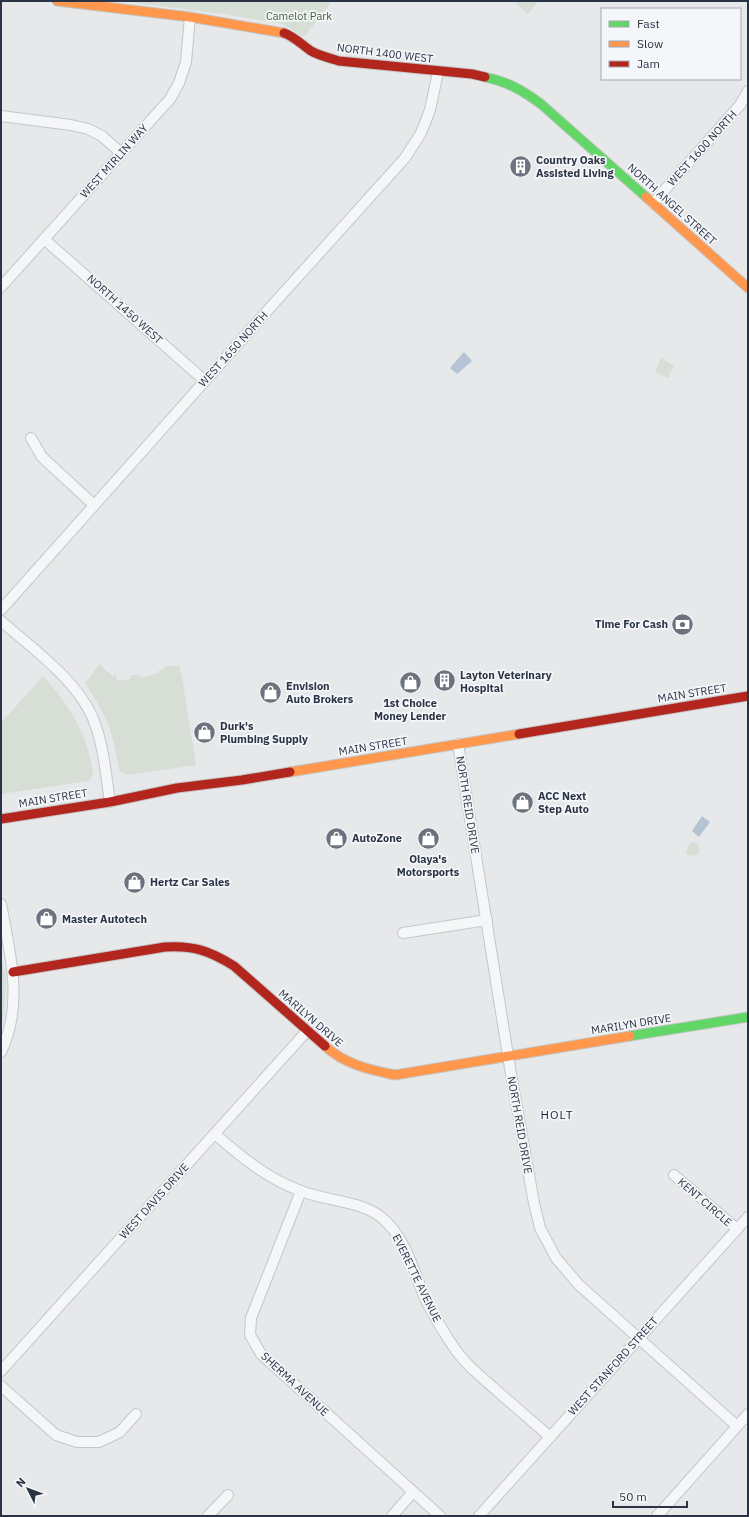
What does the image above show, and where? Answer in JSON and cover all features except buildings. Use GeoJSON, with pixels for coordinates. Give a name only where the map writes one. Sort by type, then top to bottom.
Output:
{"type":"FeatureCollection","features":[{"type":"Feature","properties":{"kind":"street","name":"NORTH 1400 WEST"},"geometry":{"type":"LineString","coordinates":[[57,1],[190,17],[281,31],[292,36],[311,51],[339,62],[472,74],[503,81],[524,91]]}},
{"type":"Feature","properties":{"kind":"street","name":"WEST MIRLIN WAY"},"geometry":{"type":"LineString","coordinates":[[1,287],[170,99],[180,83],[186,62],[190,17]]}},
{"type":"Feature","properties":{"kind":"street","name":"WEST 1650 NORTH"},"geometry":{"type":"LineString","coordinates":[[1,610],[94,504],[405,158],[420,133],[430,110],[438,72]]}},
{"type":"Feature","properties":{"kind":"street","name":"NORTH ANGEL STREET"},"geometry":{"type":"LineString","coordinates":[[524,91],[541,104],[748,288]]}},
{"type":"Feature","properties":{"kind":"street","name":"WEST 1600 NORTH"},"geometry":{"type":"LineString","coordinates":[[653,203],[740,105],[748,91]]}},
{"type":"Feature","properties":{"kind":"street"},"geometry":{"type":"LineString","coordinates":[[1,116],[71,125],[88,129],[102,136],[121,153]]}},
{"type":"Feature","properties":{"kind":"street","name":"NORTH 1450 WEST"},"geometry":{"type":"LineString","coordinates":[[44,239],[205,381]]}},
{"type":"Feature","properties":{"kind":"street"},"geometry":{"type":"LineString","coordinates":[[31,438],[42,457],[94,504]]}},
{"type":"Feature","properties":{"kind":"street"},"geometry":{"type":"LineString","coordinates":[[1,621],[65,677],[83,700],[95,722],[102,750],[110,802]]}},
{"type":"Feature","properties":{"kind":"street","name":"MAIN STREET"},"geometry":{"type":"LineString","coordinates":[[1,819],[110,802],[177,788],[242,780],[748,696]]}},
{"type":"Feature","properties":{"kind":"street","name":"NORTH REID DRIVE"},"geometry":{"type":"LineString","coordinates":[[458,744],[508,1057],[534,1203],[540,1228],[556,1258],[580,1285],[737,1426]]}},
{"type":"Feature","properties":{"kind":"street"},"geometry":{"type":"LineString","coordinates":[[1,904],[13,972],[14,1005],[11,1024],[1,1052]]}},
{"type":"Feature","properties":{"kind":"street"},"geometry":{"type":"LineString","coordinates":[[403,933],[487,920]]}},
{"type":"Feature","properties":{"kind":"street","name":"MARILYN DRIVE"},"geometry":{"type":"LineString","coordinates":[[13,972],[165,947],[183,945],[200,949],[220,956],[234,966],[332,1053],[350,1063],[370,1070],[395,1075],[748,1017]]}},
{"type":"Feature","properties":{"kind":"street","name":"WEST DAVIS DRIVE"},"geometry":{"type":"LineString","coordinates":[[1,1371],[307,1031]]}},
{"type":"Feature","properties":{"kind":"street","name":"EVERETTE AVENUE"},"geometry":{"type":"LineString","coordinates":[[215,1134],[252,1164],[276,1179],[301,1191],[363,1208],[381,1217],[394,1231],[403,1244],[425,1297],[454,1348],[474,1371],[550,1437]]}},
{"type":"Feature","properties":{"kind":"street","name":"KENT CIRCLE"},"geometry":{"type":"LineString","coordinates":[[674,1175],[737,1229]]}},
{"type":"Feature","properties":{"kind":"street","name":"SHERMA AVENUE"},"geometry":{"type":"LineString","coordinates":[[301,1191],[251,1318],[250,1335],[261,1354],[440,1516]]}},
{"type":"Feature","properties":{"kind":"street","name":"WEST STANFORD STREET"},"geometry":{"type":"LineString","coordinates":[[479,1516],[748,1217]]}},
{"type":"Feature","properties":{"kind":"street"},"geometry":{"type":"LineString","coordinates":[[1,1386],[56,1435],[77,1442],[99,1442],[120,1432],[136,1414]]}},
{"type":"Feature","properties":{"kind":"street"},"geometry":{"type":"LineString","coordinates":[[657,1516],[748,1414]]}},
{"type":"Feature","properties":{"kind":"street"},"geometry":{"type":"LineString","coordinates":[[392,1516],[413,1492]]}},
{"type":"Feature","properties":{"kind":"street"},"geometry":{"type":"LineString","coordinates":[[208,1516],[228,1495]]}},
{"type":"Feature","properties":{"kind":"green space","name":"Camelot Park"},"geometry":{"type":"Polygon","coordinates":[[[119,1],[332,1],[304,37],[283,24],[224,14],[119,1]]]}},
{"type":"Feature","properties":{"kind":"green space"},"geometry":{"type":"Polygon","coordinates":[[[514,1],[536,1],[537,2],[528,14],[514,1]]]}},
{"type":"Feature","properties":{"kind":"green space"},"geometry":{"type":"Polygon","coordinates":[[[661,358],[674,366],[668,378],[655,372],[661,358]]]}},
{"type":"Feature","properties":{"kind":"green space"},"geometry":{"type":"Polygon","coordinates":[[[100,664],[112,676],[116,675],[117,681],[130,679],[130,676],[138,674],[139,677],[141,676],[142,678],[159,673],[159,670],[164,669],[163,667],[179,665],[196,765],[128,775],[121,772],[109,726],[101,709],[85,683],[100,664]]]}},
{"type":"Feature","properties":{"kind":"green space"},"geometry":{"type":"Polygon","coordinates":[[[43,676],[61,698],[76,721],[87,747],[93,775],[88,781],[1,794],[1,723],[43,676]]]}},
{"type":"Feature","properties":{"kind":"green space"},"geometry":{"type":"Polygon","coordinates":[[[692,842],[697,843],[700,849],[698,854],[693,856],[687,854],[686,852],[689,844],[692,842]]]}},
{"type":"Feature","properties":{"kind":"green space"},"geometry":{"type":"Polygon","coordinates":[[[1,954],[6,978],[4,1016],[1,1023],[1,954]]]}},
{"type":"Feature","properties":{"kind":"water"},"geometry":{"type":"Polygon","coordinates":[[[464,352],[472,361],[457,374],[450,368],[464,352]]]}},
{"type":"Feature","properties":{"kind":"water"},"geometry":{"type":"Polygon","coordinates":[[[702,816],[710,822],[699,837],[692,831],[702,816]]]}},
{"type":"Feature","properties":{"kind":"traffic: fast"},"geometry":{"type":"LineString","coordinates":[[485,77],[501,81],[514,87],[541,104],[646,197]]}},
{"type":"Feature","properties":{"kind":"traffic: fast"},"geometry":{"type":"LineString","coordinates":[[630,1036],[748,1017]]}},
{"type":"Feature","properties":{"kind":"traffic: slow"},"geometry":{"type":"LineString","coordinates":[[57,1],[190,17],[284,33]]}},
{"type":"Feature","properties":{"kind":"traffic: slow"},"geometry":{"type":"LineString","coordinates":[[646,197],[748,288]]}},
{"type":"Feature","properties":{"kind":"traffic: slow"},"geometry":{"type":"LineString","coordinates":[[290,772],[519,734]]}},
{"type":"Feature","properties":{"kind":"traffic: slow"},"geometry":{"type":"LineString","coordinates":[[325,1046],[349,1062],[376,1071],[395,1075],[630,1036]]}},
{"type":"Feature","properties":{"kind":"traffic: jam"},"geometry":{"type":"LineString","coordinates":[[284,33],[314,53],[339,61],[472,74],[485,77]]}},
{"type":"Feature","properties":{"kind":"traffic: jam"},"geometry":{"type":"LineString","coordinates":[[519,734],[748,696]]}},
{"type":"Feature","properties":{"kind":"traffic: jam"},"geometry":{"type":"LineString","coordinates":[[1,819],[110,802],[177,788],[290,772]]}},
{"type":"Feature","properties":{"kind":"traffic: jam"},"geometry":{"type":"LineString","coordinates":[[13,972],[165,947],[193,948],[217,956],[234,966],[325,1046]]}},
{"type":"Feature","properties":{"kind":"place","name":"Country Oaks Assisted Living"},"geometry":{"type":"Point","coordinates":[520,166]}},
{"type":"Feature","properties":{"kind":"place","name":"Time For Cash"},"geometry":{"type":"Point","coordinates":[683,624]}},
{"type":"Feature","properties":{"kind":"place","name":"Layton Veterinary Hospital"},"geometry":{"type":"Point","coordinates":[444,681]}},
{"type":"Feature","properties":{"kind":"place","name":"1st Choice Money Lender"},"geometry":{"type":"Point","coordinates":[410,683]}},
{"type":"Feature","properties":{"kind":"place","name":"Envision Auto Brokers"},"geometry":{"type":"Point","coordinates":[271,692]}},
{"type":"Feature","properties":{"kind":"place","name":"Durk's Plumbing Supply"},"geometry":{"type":"Point","coordinates":[204,732]}},
{"type":"Feature","properties":{"kind":"place","name":"ACC Next Step Auto"},"geometry":{"type":"Point","coordinates":[523,802]}},
{"type":"Feature","properties":{"kind":"place","name":"AutoZone"},"geometry":{"type":"Point","coordinates":[336,838]}},
{"type":"Feature","properties":{"kind":"place","name":"Olaya's Motorsports"},"geometry":{"type":"Point","coordinates":[428,839]}},
{"type":"Feature","properties":{"kind":"place","name":"Hertz Car Sales"},"geometry":{"type":"Point","coordinates":[134,882]}},
{"type":"Feature","properties":{"kind":"place","name":"Master Autotech"},"geometry":{"type":"Point","coordinates":[46,919]}},
{"type":"Feature","properties":{"kind":"district","name":"HOLT"},"geometry":{"type":"Point","coordinates":[557,1114]}}]}
